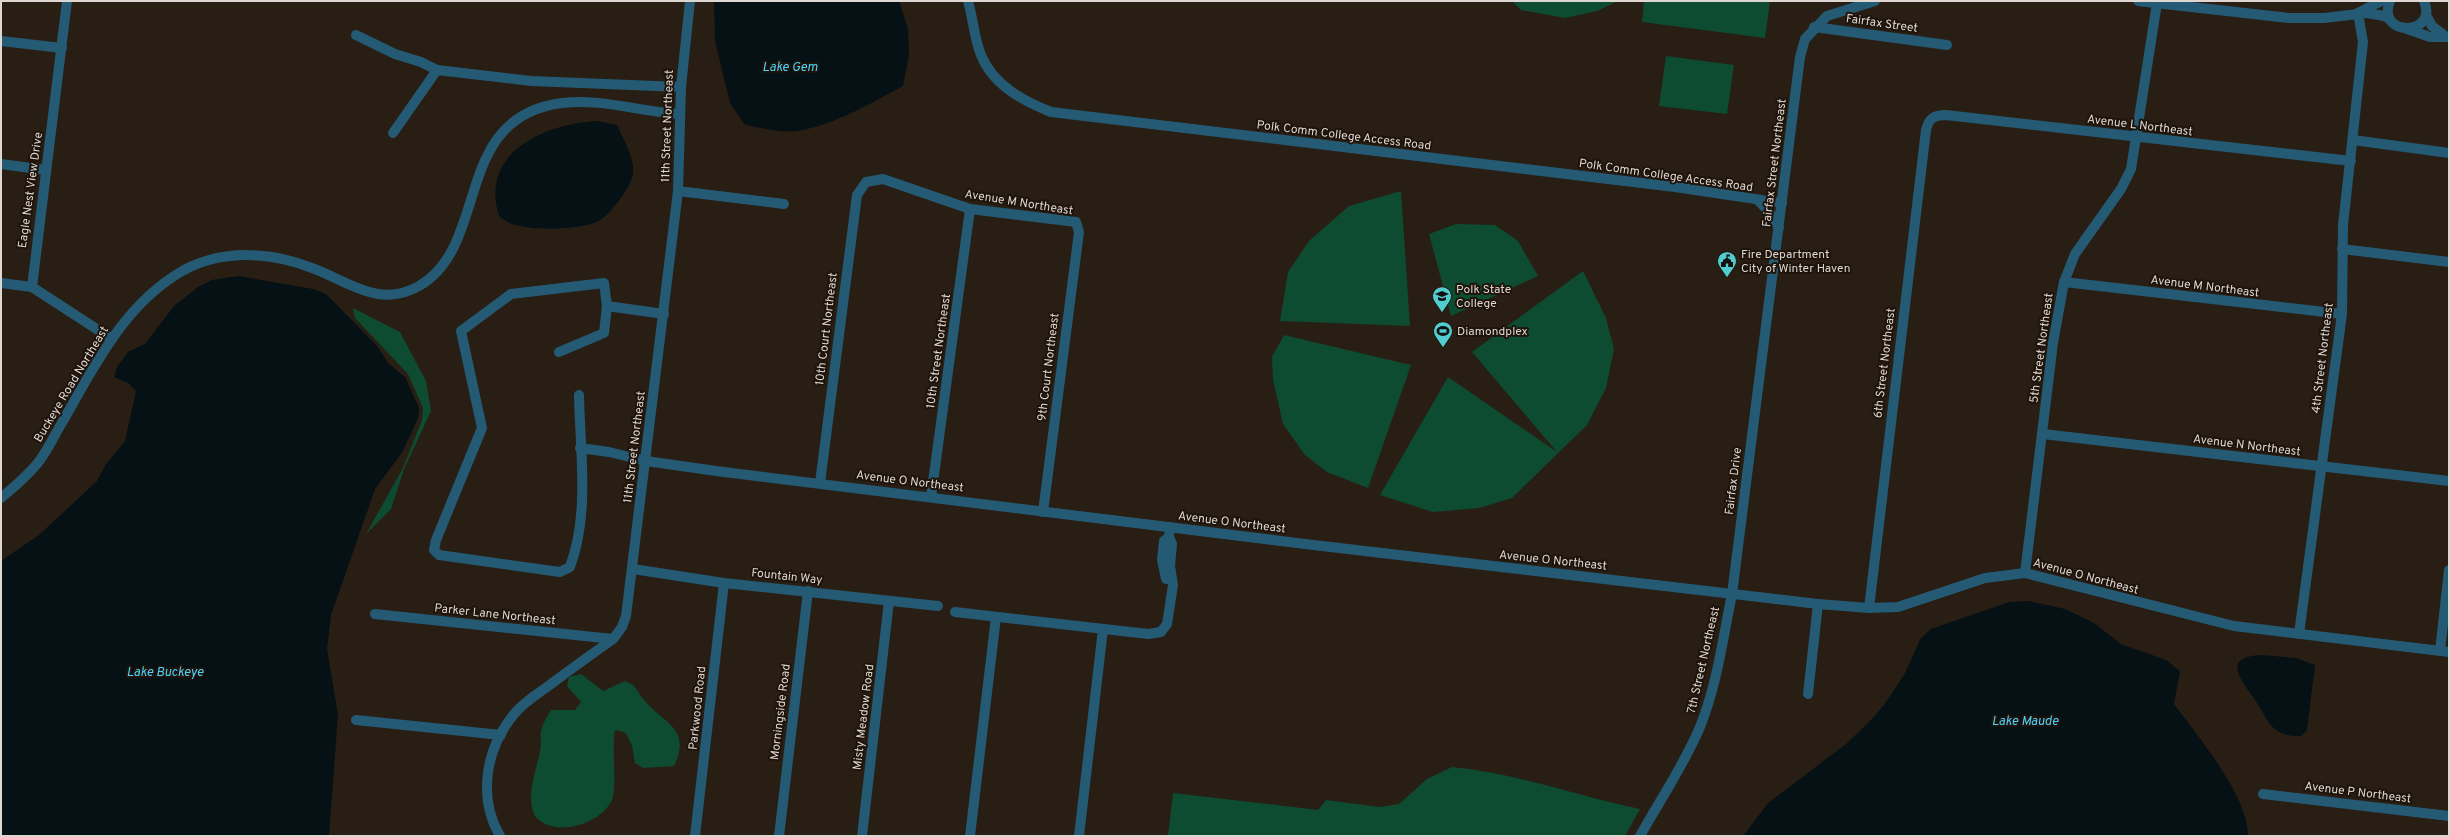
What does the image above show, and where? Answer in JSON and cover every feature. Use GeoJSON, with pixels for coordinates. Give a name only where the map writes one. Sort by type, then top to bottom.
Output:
{"type":"FeatureCollection","features":[{"type":"Feature","properties":{"kind":"street","name":"Eagle Nest View Drive"},"geometry":{"type":"LineString","coordinates":[[32,287],[67,1]]}},
{"type":"Feature","properties":{"kind":"street","name":"11th Street Northeast"},"geometry":{"type":"LineString","coordinates":[[500,836],[490,812],[486,791],[489,762],[501,735],[515,713],[613,639],[622,627],[626,616],[633,569],[678,191],[681,87],[690,1]]}},
{"type":"Feature","properties":{"kind":"street","name":"Polk Comm College Access Road"},"geometry":{"type":"LineString","coordinates":[[968,1],[981,56],[999,81],[1020,99],[1050,112],[1675,187],[1782,203]]}},
{"type":"Feature","properties":{"kind":"street","name":"Fairfax Street Northeast"},"geometry":{"type":"LineString","coordinates":[[1759,372],[1779,228],[1800,57],[1805,39],[1814,27],[1827,16],[1875,1]]}},
{"type":"Feature","properties":{"kind":"street"},"geometry":{"type":"LineString","coordinates":[[2138,1],[2300,19],[2358,13],[2378,14],[2390,20],[2398,27],[2430,37],[2447,37]]}},
{"type":"Feature","properties":{"kind":"street"},"geometry":{"type":"LineString","coordinates":[[2358,13],[2381,1]]}},
{"type":"Feature","properties":{"kind":"street"},"geometry":{"type":"LineString","coordinates":[[2390,1],[2388,10],[2390,20]]}},
{"type":"Feature","properties":{"kind":"street","name":"5th Street Northeast"},"geometry":{"type":"LineString","coordinates":[[2025,573],[2057,315],[2064,282],[2079,247],[2128,176],[2137,136],[2157,3]]}},
{"type":"Feature","properties":{"kind":"street"},"geometry":{"type":"LineString","coordinates":[[2407,29],[2417,26],[2426,6]]}},
{"type":"Feature","properties":{"kind":"street"},"geometry":{"type":"LineString","coordinates":[[2426,6],[2432,26],[2447,37]]}},
{"type":"Feature","properties":{"kind":"street","name":"4th Street Northeast"},"geometry":{"type":"LineString","coordinates":[[2299,634],[2342,314],[2342,249],[2363,42],[2358,13]]}},
{"type":"Feature","properties":{"kind":"street","name":"Fairfax Street"},"geometry":{"type":"LineString","coordinates":[[1814,27],[1947,45]]}},
{"type":"Feature","properties":{"kind":"street"},"geometry":{"type":"LineString","coordinates":[[356,35],[394,54],[421,62],[437,70],[531,81],[681,87]]}},
{"type":"Feature","properties":{"kind":"street"},"geometry":{"type":"LineString","coordinates":[[1,41],[62,48]]}},
{"type":"Feature","properties":{"kind":"street"},"geometry":{"type":"LineString","coordinates":[[393,133],[437,70]]}},
{"type":"Feature","properties":{"kind":"street","name":"Buckeye Road Northeast"},"geometry":{"type":"LineString","coordinates":[[1,498],[23,479],[41,459],[112,339],[125,321],[149,295],[184,271],[219,257],[262,255],[276,257],[314,268],[372,294],[396,294],[408,291],[430,278],[439,268],[454,244],[477,177],[494,144],[513,122],[534,110],[563,103],[578,102],[680,114]]}},
{"type":"Feature","properties":{"kind":"street","name":"Avenue L Northeast"},"geometry":{"type":"LineString","coordinates":[[1928,122],[1932,117],[1946,115],[2351,161]]}},
{"type":"Feature","properties":{"kind":"street","name":"6th Street Northeast"},"geometry":{"type":"LineString","coordinates":[[1869,608],[1928,122]]}},
{"type":"Feature","properties":{"kind":"street"},"geometry":{"type":"LineString","coordinates":[[2353,140],[2449,153]]}},
{"type":"Feature","properties":{"kind":"street"},"geometry":{"type":"LineString","coordinates":[[1,164],[46,170]]}},
{"type":"Feature","properties":{"kind":"street","name":"Avenue M Northeast"},"geometry":{"type":"LineString","coordinates":[[866,182],[883,179],[970,209],[1076,222],[1077,226]]}},
{"type":"Feature","properties":{"kind":"street","name":"10th Court Northeast"},"geometry":{"type":"LineString","coordinates":[[820,483],[857,195],[866,182]]}},
{"type":"Feature","properties":{"kind":"street"},"geometry":{"type":"LineString","coordinates":[[678,191],[784,204]]}},
{"type":"Feature","properties":{"kind":"street"},"geometry":{"type":"LineString","coordinates":[[1758,200],[1770,213],[1779,228]]}},
{"type":"Feature","properties":{"kind":"street","name":"10th Street Northeast"},"geometry":{"type":"LineString","coordinates":[[931,497],[970,209]]}},
{"type":"Feature","properties":{"kind":"street","name":"9th Court Northeast"},"geometry":{"type":"LineString","coordinates":[[1043,512],[1079,232],[1077,226]]}},
{"type":"Feature","properties":{"kind":"street"},"geometry":{"type":"LineString","coordinates":[[2342,249],[2449,262]]}},
{"type":"Feature","properties":{"kind":"street","name":"Avenue M Northeast"},"geometry":{"type":"LineString","coordinates":[[2064,282],[2342,314]]}},
{"type":"Feature","properties":{"kind":"street"},"geometry":{"type":"LineString","coordinates":[[1,283],[32,287],[112,339]]}},
{"type":"Feature","properties":{"kind":"street"},"geometry":{"type":"LineString","coordinates":[[559,352],[604,333],[607,306],[604,283],[511,294],[461,332],[482,428],[436,540],[434,550],[439,555],[560,572],[570,567],[575,554],[583,494],[579,395]]}},
{"type":"Feature","properties":{"kind":"street"},"geometry":{"type":"LineString","coordinates":[[607,306],[664,314]]}},
{"type":"Feature","properties":{"kind":"street","name":"Fairfax Drive"},"geometry":{"type":"LineString","coordinates":[[1732,594],[1759,372]]}},
{"type":"Feature","properties":{"kind":"street","name":"Avenue N Northeast"},"geometry":{"type":"LineString","coordinates":[[2043,434],[2449,481]]}},
{"type":"Feature","properties":{"kind":"street","name":"Avenue O Northeast"},"geometry":{"type":"LineString","coordinates":[[580,448],[609,452],[646,461],[1043,512],[1169,532],[1818,604],[1869,608],[1904,606],[1985,578],[2025,573],[2234,626],[2444,652]]}},
{"type":"Feature","properties":{"kind":"street"},"geometry":{"type":"LineString","coordinates":[[955,612],[1148,634],[1161,632],[1167,624],[1171,591],[1162,560],[1164,541],[1169,532]]}},
{"type":"Feature","properties":{"kind":"street","name":"Fountain Way"},"geometry":{"type":"LineString","coordinates":[[633,569],[724,583],[938,606]]}},
{"type":"Feature","properties":{"kind":"street"},"geometry":{"type":"LineString","coordinates":[[2444,652],[2449,570]]}},
{"type":"Feature","properties":{"kind":"street","name":"Parkwood Road"},"geometry":{"type":"LineString","coordinates":[[695,836],[724,583]]}},
{"type":"Feature","properties":{"kind":"street","name":"Morningside Road"},"geometry":{"type":"LineString","coordinates":[[779,836],[808,591]]}},
{"type":"Feature","properties":{"kind":"street","name":"7th Street Northeast"},"geometry":{"type":"LineString","coordinates":[[1640,836],[1680,766],[1700,725],[1713,683],[1732,594]]}},
{"type":"Feature","properties":{"kind":"street","name":"Misty Meadow Road"},"geometry":{"type":"LineString","coordinates":[[862,836],[890,601]]}},
{"type":"Feature","properties":{"kind":"street"},"geometry":{"type":"LineString","coordinates":[[1808,694],[1818,604]]}},
{"type":"Feature","properties":{"kind":"street","name":"Parker Lane Northeast"},"geometry":{"type":"LineString","coordinates":[[375,614],[613,639]]}},
{"type":"Feature","properties":{"kind":"street"},"geometry":{"type":"LineString","coordinates":[[970,836],[996,617]]}},
{"type":"Feature","properties":{"kind":"street"},"geometry":{"type":"LineString","coordinates":[[1079,836],[1103,629]]}},
{"type":"Feature","properties":{"kind":"street"},"geometry":{"type":"LineString","coordinates":[[356,720],[501,735]]}},
{"type":"Feature","properties":{"kind":"street","name":"Avenue P Northeast"},"geometry":{"type":"LineString","coordinates":[[2263,794],[2449,816]]}},
{"type":"Feature","properties":{"kind":"green space"},"geometry":{"type":"Polygon","coordinates":[[[1512,1],[1618,1],[1597,11],[1565,18],[1521,10],[1512,1]]]}},
{"type":"Feature","properties":{"kind":"green space"},"geometry":{"type":"Polygon","coordinates":[[[1644,1],[1770,1],[1765,38],[1642,22],[1644,1]]]}},
{"type":"Feature","properties":{"kind":"green space"},"geometry":{"type":"Polygon","coordinates":[[[1666,56],[1734,65],[1727,114],[1659,106],[1666,56]]]}},
{"type":"Feature","properties":{"kind":"green space"},"geometry":{"type":"Polygon","coordinates":[[[1401,191],[1410,326],[1280,321],[1288,272],[1309,241],[1349,206],[1401,191]]]}},
{"type":"Feature","properties":{"kind":"green space"},"geometry":{"type":"Polygon","coordinates":[[[1456,224],[1495,225],[1518,241],[1538,276],[1451,316],[1429,234],[1456,224]]]}},
{"type":"Feature","properties":{"kind":"green space"},"geometry":{"type":"Polygon","coordinates":[[[1583,271],[1606,318],[1614,349],[1606,388],[1587,425],[1512,498],[1479,508],[1433,512],[1380,495],[1448,377],[1557,452],[1472,352],[1583,271]]]}},
{"type":"Feature","properties":{"kind":"green space"},"geometry":{"type":"Polygon","coordinates":[[[353,308],[400,332],[426,381],[431,411],[404,469],[391,509],[366,534],[403,468],[422,420],[423,408],[408,374],[355,318],[353,308]]]}},
{"type":"Feature","properties":{"kind":"green space"},"geometry":{"type":"Polygon","coordinates":[[[1284,335],[1411,365],[1368,488],[1327,472],[1305,455],[1283,424],[1273,380],[1272,357],[1284,335]]]}},
{"type":"Feature","properties":{"kind":"green space"},"geometry":{"type":"Polygon","coordinates":[[[581,674],[603,691],[625,681],[632,685],[644,700],[667,721],[678,735],[680,743],[679,753],[674,766],[643,768],[635,763],[632,746],[626,733],[615,730],[614,788],[611,802],[604,811],[585,823],[574,826],[552,826],[542,822],[535,816],[531,799],[533,780],[540,753],[542,729],[551,710],[575,710],[581,702],[567,686],[569,677],[581,674]]]}},
{"type":"Feature","properties":{"kind":"green space"},"geometry":{"type":"Polygon","coordinates":[[[1452,767],[1523,779],[1640,809],[1625,836],[1168,836],[1173,793],[1318,810],[1326,800],[1380,807],[1399,804],[1427,779],[1452,767]]]}},
{"type":"Feature","properties":{"kind":"water","name":"Lake Gem"},"geometry":{"type":"Polygon","coordinates":[[[714,1],[899,1],[908,29],[909,55],[903,86],[852,113],[811,128],[797,131],[784,131],[745,125],[730,103],[715,41],[714,1]]]}},
{"type":"Feature","properties":{"kind":"water"},"geometry":{"type":"Polygon","coordinates":[[[597,121],[617,125],[628,149],[633,168],[631,180],[624,194],[602,219],[588,225],[578,227],[543,229],[512,224],[499,216],[495,194],[499,175],[508,159],[521,146],[538,136],[557,128],[577,123],[597,121]]]}},
{"type":"Feature","properties":{"kind":"water","name":"Lake Buckeye"},"geometry":{"type":"Polygon","coordinates":[[[239,276],[313,289],[326,294],[378,347],[388,363],[405,377],[419,408],[418,418],[403,451],[375,489],[331,615],[327,648],[338,715],[329,836],[1,836],[1,561],[39,535],[97,481],[106,464],[125,441],[136,391],[128,383],[114,377],[117,367],[128,352],[145,344],[174,306],[198,287],[212,280],[239,276]]]}},
{"type":"Feature","properties":{"kind":"water","name":"Lake Maude"},"geometry":{"type":"Polygon","coordinates":[[[2029,601],[2065,609],[2094,623],[2121,644],[2166,660],[2180,671],[2174,704],[2208,749],[2231,785],[2246,820],[2248,836],[1743,836],[1768,803],[1846,744],[1869,722],[1884,705],[1904,675],[1921,638],[1931,629],[2009,602],[2029,601]]]}},
{"type":"Feature","properties":{"kind":"water"},"geometry":{"type":"Polygon","coordinates":[[[2261,655],[2296,658],[2315,665],[2307,730],[2301,736],[2290,736],[2276,730],[2271,725],[2239,675],[2238,664],[2242,660],[2261,655]]]}},
{"type":"Feature","properties":{"kind":"place","name":"Fire Department City of Winter Haven"},"geometry":{"type":"Point","coordinates":[1727,278]}},
{"type":"Feature","properties":{"kind":"place","name":"Polk State College"},"geometry":{"type":"Point","coordinates":[1442,313]}},
{"type":"Feature","properties":{"kind":"place","name":"Diamondplex"},"geometry":{"type":"Point","coordinates":[1443,348]}}]}
